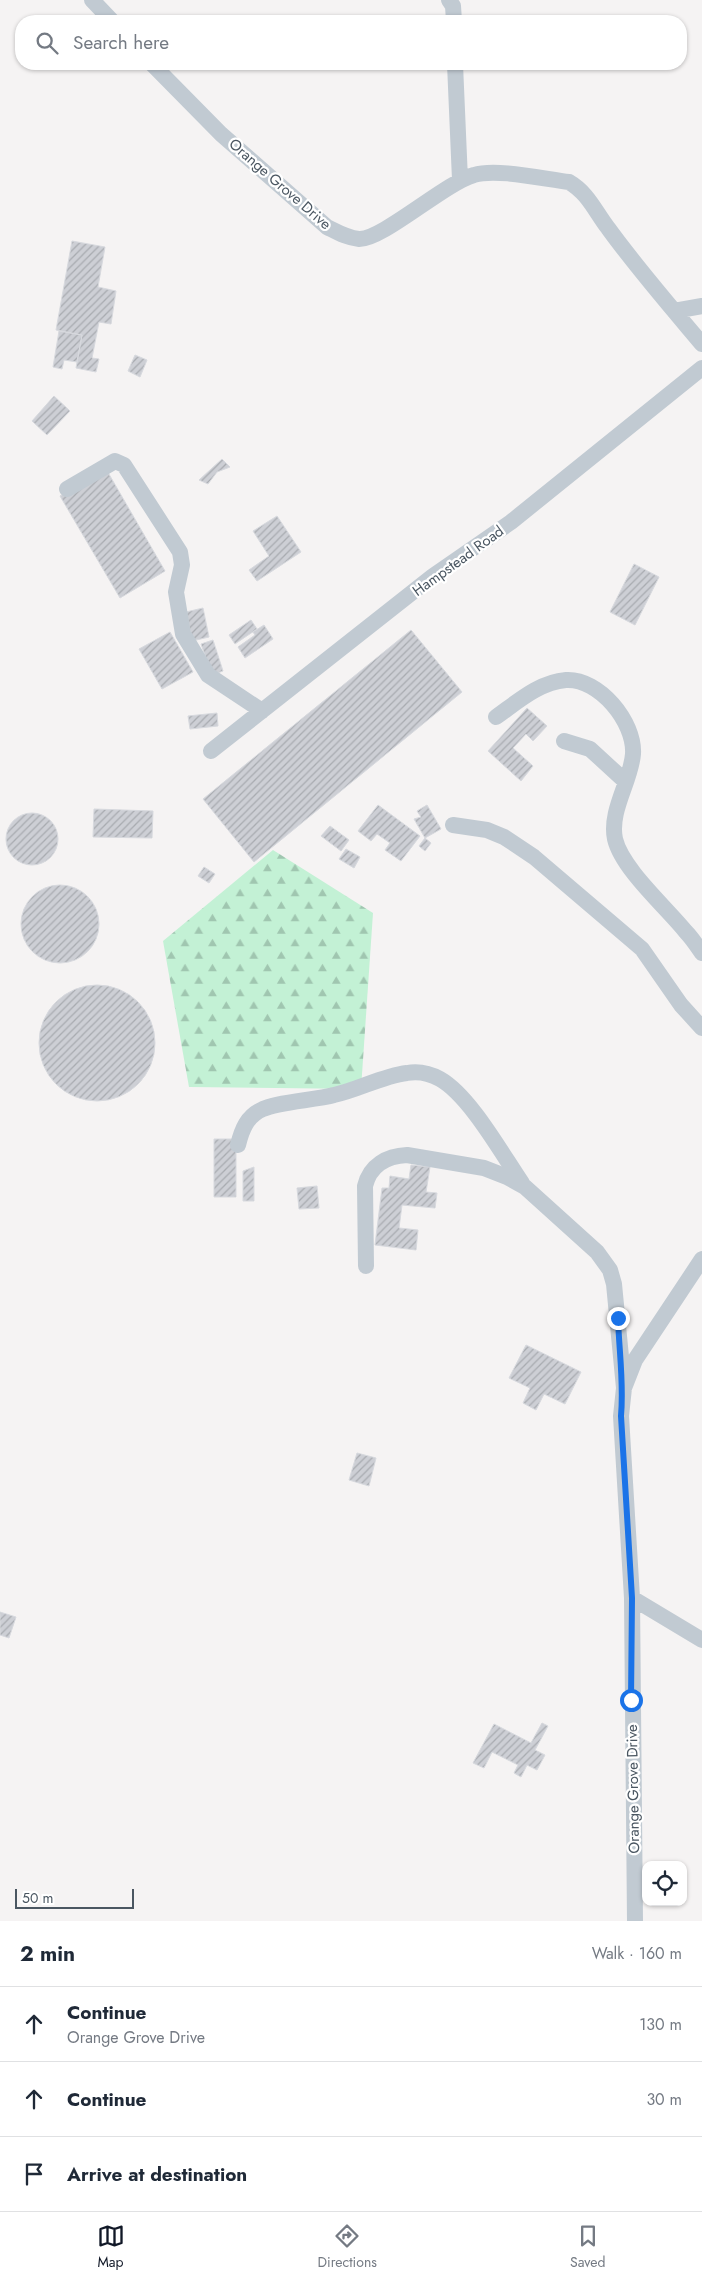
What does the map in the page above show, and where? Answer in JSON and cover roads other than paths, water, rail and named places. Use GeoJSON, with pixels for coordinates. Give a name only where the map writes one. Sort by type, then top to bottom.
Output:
{"type":"FeatureCollection","features":[{"type":"Feature","properties":{"kind":"street"},"geometry":{"type":"LineString","coordinates":[[92,0],[106,15]]}},
{"type":"Feature","properties":{"kind":"street"},"geometry":{"type":"LineString","coordinates":[[449,0],[453,6],[454,15]]}},
{"type":"Feature","properties":{"kind":"street","name":"Orange Grove Drive"},"geometry":{"type":"LineString","coordinates":[[158,70],[221,134],[327,227],[344,236],[360,239],[380,231],[460,180],[481,173],[569,182],[579,188],[674,311],[702,344]]}},
{"type":"Feature","properties":{"kind":"street"},"geometry":{"type":"LineString","coordinates":[[455,70],[460,180]]}},
{"type":"Feature","properties":{"kind":"street"},"geometry":{"type":"LineString","coordinates":[[674,311],[702,306]]}},
{"type":"Feature","properties":{"kind":"street","name":"Hampstead Road"},"geometry":{"type":"LineString","coordinates":[[211,751],[433,576],[511,522],[702,368]]}},
{"type":"Feature","properties":{"kind":"street"},"geometry":{"type":"LineString","coordinates":[[67,489],[115,462],[124,465],[180,552],[182,565],[176,592],[183,634],[208,676],[262,711]]}},
{"type":"Feature","properties":{"kind":"street"},"geometry":{"type":"LineString","coordinates":[[496,717],[539,687],[566,680],[582,683],[604,696],[622,715],[631,733],[633,755],[624,781],[615,822],[615,839],[619,850],[641,882],[686,930],[702,953]]}},
{"type":"Feature","properties":{"kind":"street"},"geometry":{"type":"LineString","coordinates":[[564,741],[590,749],[624,781]]}},
{"type":"Feature","properties":{"kind":"street"},"geometry":{"type":"LineString","coordinates":[[452,825],[487,830],[504,837],[534,857],[642,950],[681,1006],[702,1028]]}},
{"type":"Feature","properties":{"kind":"street"},"geometry":{"type":"LineString","coordinates":[[238,1144],[242,1129],[249,1118],[264,1108],[334,1095],[404,1073],[422,1072],[440,1079],[457,1093],[478,1118],[525,1187]]}},
{"type":"Feature","properties":{"kind":"street"},"geometry":{"type":"LineString","coordinates":[[366,1266],[366,1186],[368,1176],[383,1160],[394,1155],[407,1154],[484,1168],[507,1177],[525,1187],[597,1252],[610,1270],[618,1318],[619,1353],[624,1388]]}},
{"type":"Feature","properties":{"kind":"street","name":"Orange Grove Drive"},"geometry":{"type":"LineString","coordinates":[[635,1921],[632,1598],[621,1416],[624,1388],[635,1360],[702,1259]]}},
{"type":"Feature","properties":{"kind":"street"},"geometry":{"type":"LineString","coordinates":[[632,1598],[702,1640]]}}]}
